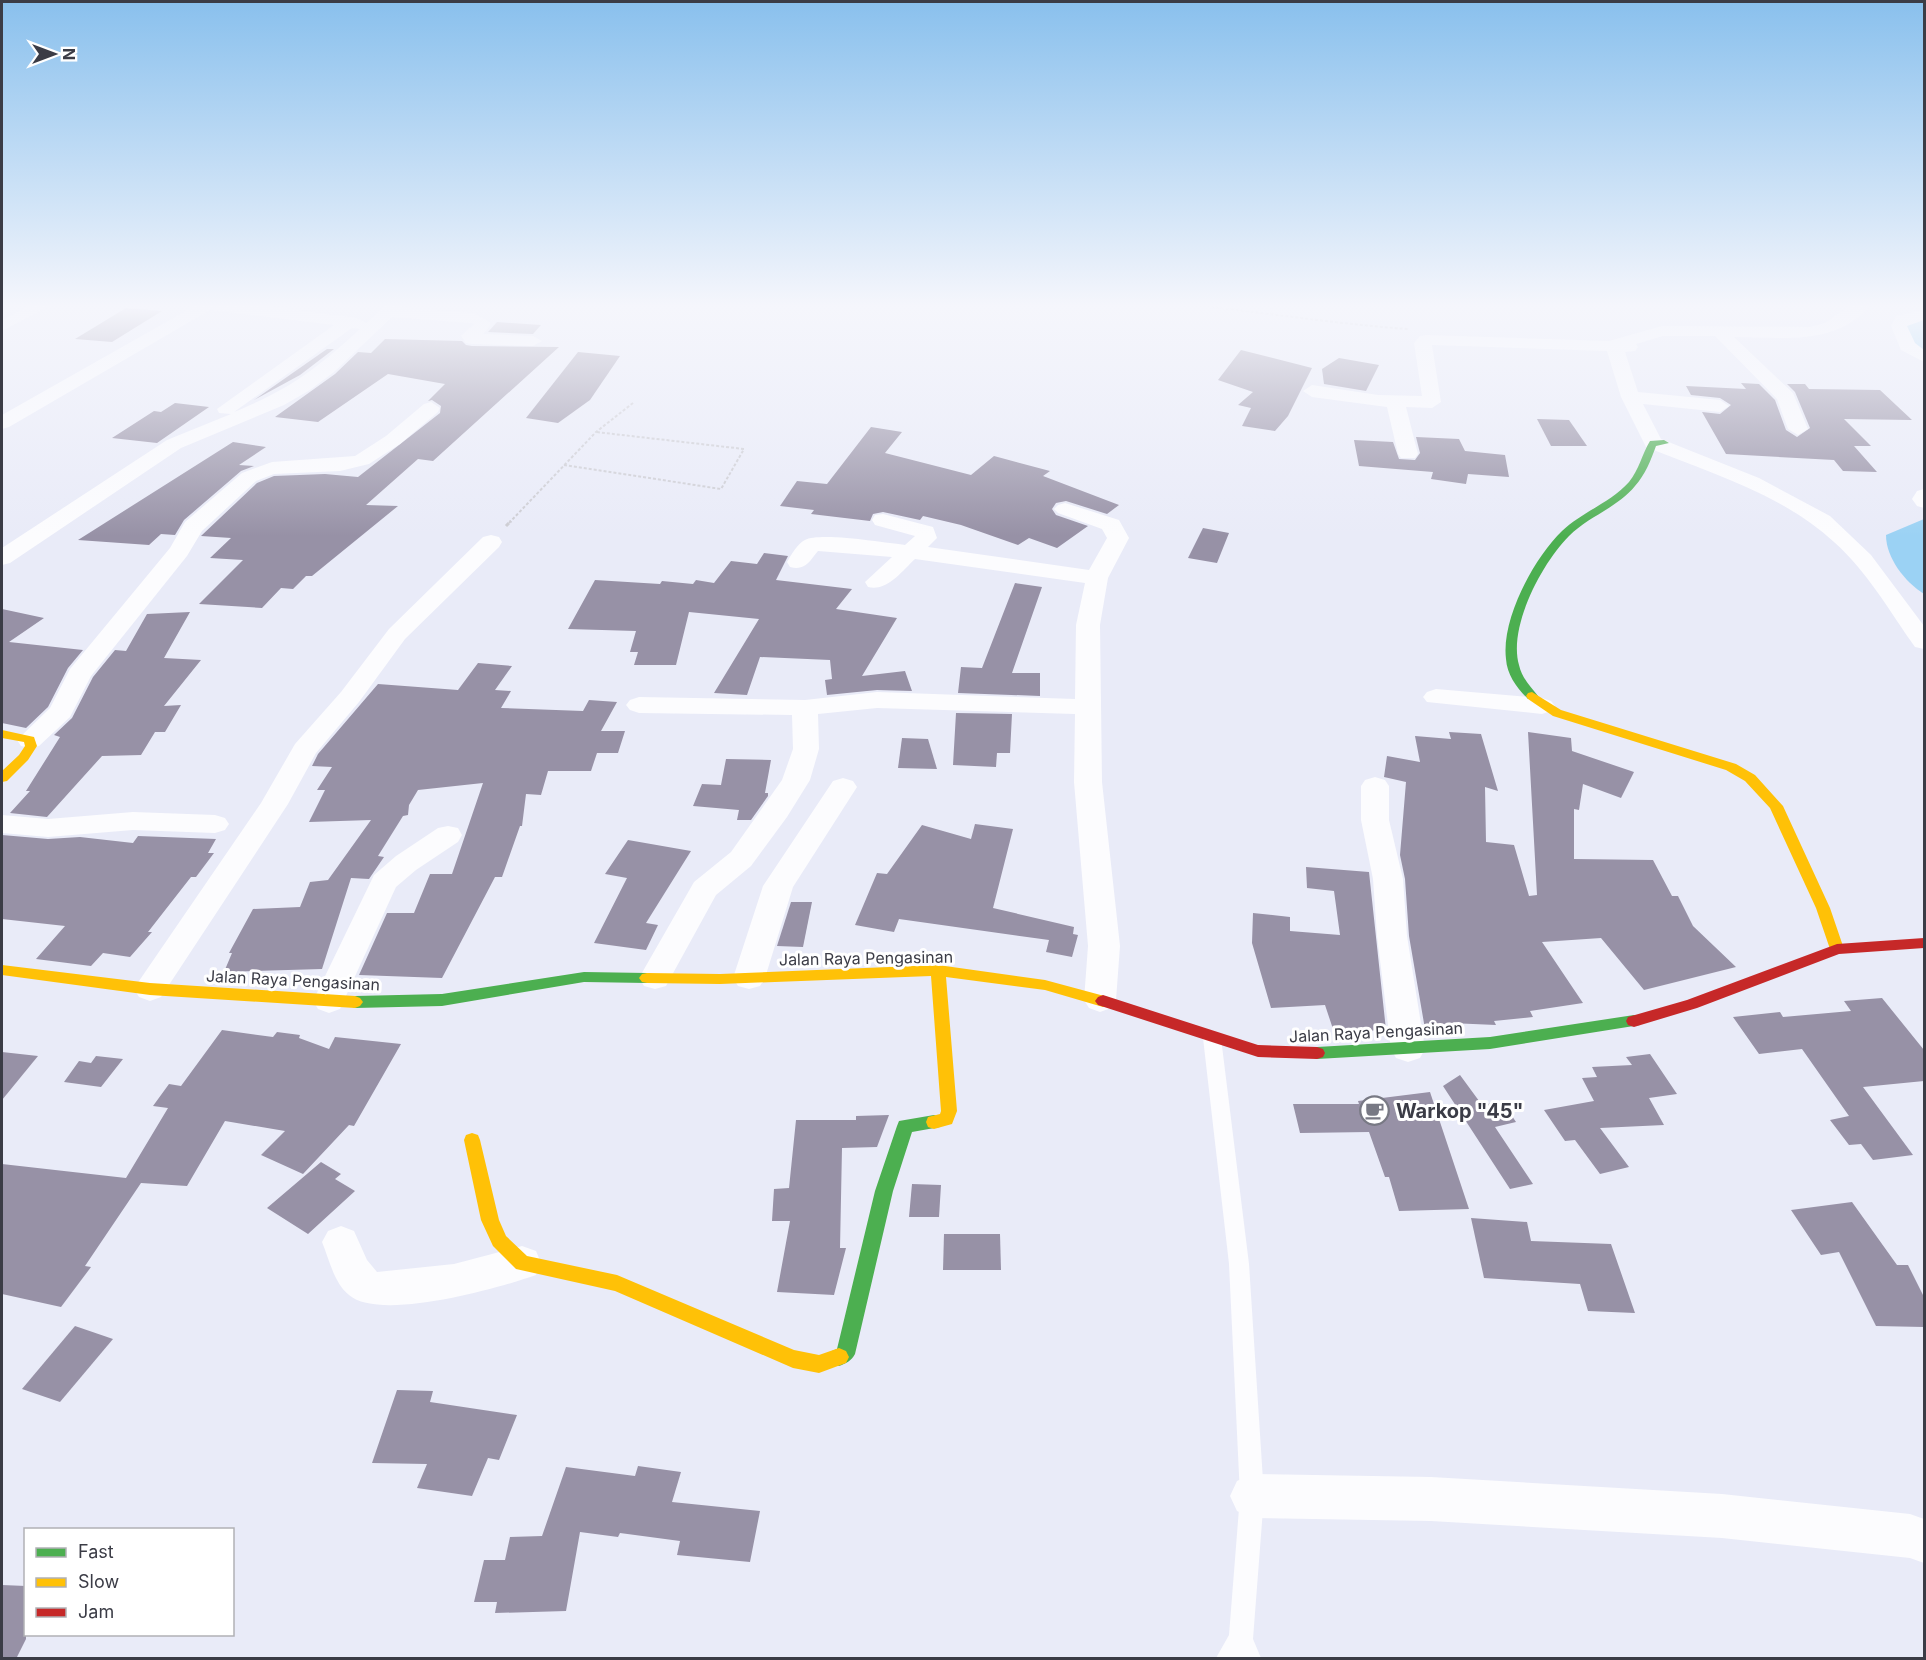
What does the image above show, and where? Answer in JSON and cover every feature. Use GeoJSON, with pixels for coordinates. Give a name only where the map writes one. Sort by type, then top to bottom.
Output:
{"type":"FeatureCollection","features":[{"type":"Feature","properties":{"kind":"street"},"geometry":{"type":"LineString","coordinates":[[2,423],[72,381]]}},
{"type":"Feature","properties":{"kind":"street"},"geometry":{"type":"LineString","coordinates":[[2,558],[102,489],[182,440],[265,381]]}},
{"type":"Feature","properties":{"kind":"street"},"geometry":{"type":"LineString","coordinates":[[182,440],[277,401],[310,381]]}},
{"type":"Feature","properties":{"kind":"street"},"geometry":{"type":"LineString","coordinates":[[1312,391],[1395,402],[1432,402],[1429,381]]}},
{"type":"Feature","properties":{"kind":"street"},"geometry":{"type":"LineString","coordinates":[[1632,381],[1636,398],[1658,443],[1788,500],[1848,536],[1924,621]]}},
{"type":"Feature","properties":{"kind":"street"},"geometry":{"type":"LineString","coordinates":[[1770,381],[1786,397],[1798,429]]}},
{"type":"Feature","properties":{"kind":"street"},"geometry":{"type":"LineString","coordinates":[[1636,398],[1720,406]]}},
{"type":"Feature","properties":{"kind":"street"},"geometry":{"type":"LineString","coordinates":[[1395,402],[1408,454]]}},
{"type":"Feature","properties":{"kind":"street"},"geometry":{"type":"LineString","coordinates":[[30,740],[62,712],[79,674],[179,551],[193,527],[249,477],[257,472],[271,469],[334,465],[363,460],[431,408]]}},
{"type":"Feature","properties":{"kind":"street"},"geometry":{"type":"LineString","coordinates":[[1542,706],[1513,674],[1509,656],[1511,634],[1524,599],[1544,563],[1565,534],[1600,506],[1622,495],[1634,482],[1658,443]]}},
{"type":"Feature","properties":{"kind":"street"},"geometry":{"type":"LineString","coordinates":[[1924,495],[1922,499],[1924,502]]}},
{"type":"Feature","properties":{"kind":"street"},"geometry":{"type":"LineString","coordinates":[[1065,509],[1111,525],[1116,532],[1117,544],[1096,578],[1088,625],[1088,782],[1104,946],[1100,1000]]}},
{"type":"Feature","properties":{"kind":"street"},"geometry":{"type":"LineString","coordinates":[[876,582],[913,552],[926,538],[925,532],[883,520]]}},
{"type":"Feature","properties":{"kind":"street"},"geometry":{"type":"LineString","coordinates":[[1848,536],[1924,642]]}},
{"type":"Feature","properties":{"kind":"street"},"geometry":{"type":"LineString","coordinates":[[150,989],[274,804],[304,750],[350,697],[396,634],[491,542]]}},
{"type":"Feature","properties":{"kind":"street"},"geometry":{"type":"LineString","coordinates":[[798,561],[811,545],[817,543],[913,552],[1096,578]]}},
{"type":"Feature","properties":{"kind":"street"},"geometry":{"type":"LineString","coordinates":[[1436,697],[1542,706],[1587,723],[1731,767],[1750,778],[1762,789],[1781,816],[1823,908],[1837,949]]}},
{"type":"Feature","properties":{"kind":"street"},"geometry":{"type":"LineString","coordinates":[[639,705],[805,708],[877,700],[1088,707]]}},
{"type":"Feature","properties":{"kind":"street"},"geometry":{"type":"LineString","coordinates":[[655,978],[705,889],[741,859],[777,811],[796,780],[806,749],[805,708]]}},
{"type":"Feature","properties":{"kind":"street"},"geometry":{"type":"LineString","coordinates":[[2,734],[30,740]]}},
{"type":"Feature","properties":{"kind":"street"},"geometry":{"type":"LineString","coordinates":[[2,778],[24,758],[31,746],[30,740]]}},
{"type":"Feature","properties":{"kind":"street"},"geometry":{"type":"LineString","coordinates":[[1375,786],[1375,820],[1388,879],[1392,936],[1408,1049]]}},
{"type":"Feature","properties":{"kind":"street"},"geometry":{"type":"LineString","coordinates":[[749,978],[778,886],[843,788]]}},
{"type":"Feature","properties":{"kind":"street"},"geometry":{"type":"LineString","coordinates":[[2,824],[48,828],[133,821],[215,824]]}},
{"type":"Feature","properties":{"kind":"street"},"geometry":{"type":"LineString","coordinates":[[329,1001],[384,882],[406,863],[448,835]]}},
{"type":"Feature","properties":{"kind":"street","name":"Jalan Raya Pengasinan"},"geometry":{"type":"LineString","coordinates":[[2,970],[150,989],[329,1001],[442,1000],[584,977],[749,978],[938,970],[1045,985],[1100,1000],[1258,1051],[1295,1054],[1490,1043],[1622,1024],[1692,1004],[1800,965],[1837,949],[1921,947]]}},
{"type":"Feature","properties":{"kind":"street"},"geometry":{"type":"LineString","coordinates":[[341,1242],[358,1280],[367,1288],[453,1281],[522,1263],[617,1283],[793,1359],[814,1364],[828,1364],[845,1354],[884,1191],[905,1126],[946,1119],[948,1111],[938,970]]}},
{"type":"Feature","properties":{"kind":"street"},"geometry":{"type":"LineString","coordinates":[[472,1140],[490,1220],[499,1240],[522,1263]]}},
{"type":"Feature","properties":{"kind":"street"},"geometry":{"type":"LineString","coordinates":[[1252,1496],[1431,1499],[1722,1516],[1910,1536],[1924,1541]]}},
{"type":"Feature","properties":{"kind":"lane"},"geometry":{"type":"LineString","coordinates":[[1212,1038],[1239,1264],[1252,1496],[1239,1652]]}},
{"type":"Feature","properties":{"kind":"path"},"geometry":{"type":"LineString","coordinates":[[491,542],[596,432],[633,403]]}},
{"type":"Feature","properties":{"kind":"path"},"geometry":{"type":"LineString","coordinates":[[564,465],[722,489],[744,449],[596,432]]}},
{"type":"Feature","properties":{"kind":"water"},"geometry":{"type":"Polygon","coordinates":[[[1924,519],[1924,594],[1898,569],[1889,552],[1886,535],[1924,519]]]}},
{"type":"Feature","properties":{"kind":"building"},"geometry":{"type":"Polygon","coordinates":[[[281,381],[288,381],[254,400],[281,381]]]}},
{"type":"Feature","properties":{"kind":"building"},"geometry":{"type":"Polygon","coordinates":[[[325,381],[377,381],[318,422],[275,417],[325,381]]]}},
{"type":"Feature","properties":{"kind":"building"},"geometry":{"type":"Polygon","coordinates":[[[431,381],[521,381],[433,461],[418,459],[366,505],[398,506],[312,576],[306,576],[293,589],[281,588],[262,608],[199,604],[243,560],[210,558],[231,538],[201,536],[257,483],[274,476],[325,474],[358,477],[440,413],[441,406],[432,400],[428,401],[445,384],[431,381]]]}},
{"type":"Feature","properties":{"kind":"building"},"geometry":{"type":"Polygon","coordinates":[[[555,381],[603,381],[590,400],[558,423],[526,418],[555,381]]]}},
{"type":"Feature","properties":{"kind":"building"},"geometry":{"type":"Polygon","coordinates":[[[1222,381],[1305,381],[1288,416],[1275,431],[1242,426],[1251,408],[1238,405],[1253,392],[1222,381]]]}},
{"type":"Feature","properties":{"kind":"building"},"geometry":{"type":"Polygon","coordinates":[[[1324,381],[1371,381],[1366,391],[1324,384],[1324,381]]]}},
{"type":"Feature","properties":{"kind":"building"},"geometry":{"type":"Polygon","coordinates":[[[1741,383],[1759,384],[1775,400],[1786,430],[1797,437],[1810,428],[1795,392],[1787,384],[1805,384],[1809,389],[1880,390],[1912,420],[1844,419],[1871,446],[1854,446],[1877,472],[1843,471],[1834,460],[1726,454],[1702,412],[1720,414],[1731,405],[1720,398],[1691,395],[1686,386],[1746,389],[1741,383]]]}},
{"type":"Feature","properties":{"kind":"building"},"geometry":{"type":"Polygon","coordinates":[[[175,403],[209,407],[157,443],[112,438],[154,411],[161,412],[175,403]]]}},
{"type":"Feature","properties":{"kind":"building"},"geometry":{"type":"Polygon","coordinates":[[[1537,419],[1569,420],[1587,446],[1551,446],[1537,419]]]}},
{"type":"Feature","properties":{"kind":"building"},"geometry":{"type":"Polygon","coordinates":[[[871,427],[902,432],[885,453],[971,475],[994,456],[1050,471],[1043,476],[1119,505],[1107,514],[1066,501],[1056,503],[1052,509],[1056,515],[1088,526],[1057,548],[1029,538],[1018,545],[961,525],[923,516],[920,520],[883,512],[873,514],[870,521],[811,514],[814,510],[780,506],[797,481],[827,484],[871,427]]]}},
{"type":"Feature","properties":{"kind":"building"},"geometry":{"type":"Polygon","coordinates":[[[1416,437],[1459,439],[1465,451],[1505,455],[1509,477],[1468,474],[1466,484],[1431,479],[1433,472],[1359,466],[1354,440],[1393,442],[1399,459],[1415,460],[1420,453],[1416,437]]]}},
{"type":"Feature","properties":{"kind":"building"},"geometry":{"type":"Polygon","coordinates":[[[233,442],[266,447],[239,465],[254,466],[241,471],[184,520],[175,535],[161,534],[149,545],[78,540],[233,442]]]}},
{"type":"Feature","properties":{"kind":"building"},"geometry":{"type":"Polygon","coordinates":[[[1203,528],[1229,533],[1217,563],[1188,558],[1203,528]]]}},
{"type":"Feature","properties":{"kind":"building"},"geometry":{"type":"Polygon","coordinates":[[[764,553],[788,556],[776,580],[852,589],[836,609],[897,618],[862,676],[905,671],[912,691],[877,690],[827,695],[825,680],[832,679],[830,660],[760,657],[747,695],[714,693],[759,619],[689,612],[676,665],[634,665],[638,652],[630,652],[636,631],[568,629],[595,580],[693,584],[696,580],[714,583],[731,561],[757,564],[764,553]]]}},
{"type":"Feature","properties":{"kind":"building"},"geometry":{"type":"Polygon","coordinates":[[[1015,583],[1042,587],[1012,673],[1040,673],[1040,696],[958,693],[961,667],[982,668],[1015,583]]]}},
{"type":"Feature","properties":{"kind":"building"},"geometry":{"type":"Polygon","coordinates":[[[2,609],[44,618],[9,642],[83,650],[68,668],[48,707],[26,728],[2,723],[2,609]]]}},
{"type":"Feature","properties":{"kind":"building"},"geometry":{"type":"Polygon","coordinates":[[[190,612],[164,658],[201,660],[164,706],[181,705],[165,732],[155,732],[141,755],[102,756],[47,817],[10,813],[30,791],[26,791],[60,737],[54,735],[72,718],[93,677],[115,650],[126,651],[147,614],[190,612]]]}},
{"type":"Feature","properties":{"kind":"building"},"geometry":{"type":"Polygon","coordinates":[[[478,663],[512,666],[495,690],[511,691],[501,708],[583,711],[589,700],[617,702],[601,731],[625,731],[618,753],[597,753],[591,771],[548,771],[541,795],[526,794],[522,826],[520,826],[502,877],[495,877],[442,978],[359,975],[387,913],[414,913],[430,874],[452,874],[483,783],[418,790],[409,805],[408,815],[403,816],[378,856],[384,857],[369,879],[351,878],[322,969],[224,972],[232,953],[229,953],[253,909],[300,907],[310,882],[328,880],[371,820],[309,822],[325,790],[317,790],[332,767],[312,766],[318,754],[378,684],[458,690],[478,663]]]}},
{"type":"Feature","properties":{"kind":"building"},"geometry":{"type":"Polygon","coordinates":[[[956,713],[1012,714],[1010,753],[997,753],[996,767],[953,765],[956,713]]]}},
{"type":"Feature","properties":{"kind":"building"},"geometry":{"type":"Polygon","coordinates":[[[1449,732],[1481,734],[1498,791],[1485,787],[1486,842],[1514,845],[1529,896],[1537,895],[1528,732],[1571,738],[1572,751],[1634,772],[1621,798],[1583,784],[1579,810],[1574,809],[1574,859],[1653,860],[1672,896],[1678,896],[1693,926],[1736,967],[1644,990],[1601,938],[1542,942],[1583,1003],[1530,1011],[1533,1017],[1494,1021],[1496,1025],[1450,1023],[1451,1028],[1425,1029],[1409,936],[1405,879],[1400,855],[1406,782],[1384,777],[1387,756],[1420,762],[1415,736],[1451,739],[1449,732]]]}},
{"type":"Feature","properties":{"kind":"building"},"geometry":{"type":"Polygon","coordinates":[[[902,738],[928,739],[937,769],[898,768],[902,738]]]}},
{"type":"Feature","properties":{"kind":"building"},"geometry":{"type":"Polygon","coordinates":[[[726,759],[771,760],[765,793],[768,793],[768,796],[751,820],[737,820],[739,810],[693,806],[702,784],[721,785],[726,759]]]}},
{"type":"Feature","properties":{"kind":"building"},"geometry":{"type":"Polygon","coordinates":[[[975,824],[1013,829],[993,908],[1074,927],[1073,934],[1078,935],[1072,957],[1046,952],[1049,940],[899,919],[894,932],[855,925],[877,873],[887,874],[922,825],[971,839],[975,824]]]}},
{"type":"Feature","properties":{"kind":"building"},"geometry":{"type":"Polygon","coordinates":[[[2,835],[48,839],[80,837],[133,843],[138,836],[216,839],[208,853],[214,853],[196,877],[191,877],[148,932],[152,932],[130,957],[103,953],[91,966],[36,959],[65,926],[2,919],[2,835]]]}},
{"type":"Feature","properties":{"kind":"building"},"geometry":{"type":"Polygon","coordinates":[[[628,840],[691,851],[646,923],[658,925],[646,950],[594,943],[627,878],[605,874],[628,840]]]}},
{"type":"Feature","properties":{"kind":"building"},"geometry":{"type":"Polygon","coordinates":[[[1306,867],[1369,872],[1386,1030],[1334,1032],[1325,1005],[1271,1008],[1252,943],[1253,913],[1290,917],[1290,931],[1340,935],[1334,891],[1307,888],[1306,867]]]}},
{"type":"Feature","properties":{"kind":"building"},"geometry":{"type":"Polygon","coordinates":[[[791,902],[812,902],[803,947],[777,946],[791,902]]]}},
{"type":"Feature","properties":{"kind":"building"},"geometry":{"type":"Polygon","coordinates":[[[1882,998],[1924,1050],[1924,1081],[1863,1087],[1913,1155],[1873,1160],[1861,1144],[1849,1145],[1830,1120],[1849,1116],[1802,1049],[1759,1054],[1733,1017],[1780,1012],[1783,1017],[1851,1011],[1844,1001],[1882,998]]]}},
{"type":"Feature","properties":{"kind":"building"},"geometry":{"type":"Polygon","coordinates":[[[222,1030],[273,1037],[277,1032],[300,1035],[299,1038],[329,1049],[335,1037],[401,1044],[354,1126],[349,1125],[303,1174],[261,1155],[285,1131],[225,1121],[187,1186],[141,1183],[85,1266],[91,1267],[61,1307],[2,1294],[2,1164],[126,1178],[168,1108],[153,1106],[169,1084],[181,1086],[222,1030]]]}},
{"type":"Feature","properties":{"kind":"building"},"geometry":{"type":"Polygon","coordinates":[[[2,1052],[38,1056],[2,1100],[2,1052]]]}},
{"type":"Feature","properties":{"kind":"building"},"geometry":{"type":"Polygon","coordinates":[[[1650,1054],[1677,1094],[1649,1098],[1664,1125],[1600,1128],[1629,1167],[1600,1174],[1575,1140],[1565,1141],[1544,1110],[1594,1101],[1582,1078],[1597,1077],[1592,1067],[1632,1065],[1626,1057],[1650,1054]]]}},
{"type":"Feature","properties":{"kind":"building"},"geometry":{"type":"Polygon","coordinates":[[[96,1056],[123,1059],[101,1087],[64,1082],[79,1061],[91,1063],[96,1056]]]}},
{"type":"Feature","properties":{"kind":"building"},"geometry":{"type":"Polygon","coordinates":[[[1460,1075],[1482,1105],[1502,1101],[1516,1122],[1495,1127],[1533,1184],[1510,1189],[1443,1086],[1460,1075]]]}},
{"type":"Feature","properties":{"kind":"building"},"geometry":{"type":"Polygon","coordinates":[[[1430,1092],[1469,1209],[1399,1211],[1389,1177],[1385,1177],[1369,1132],[1300,1133],[1293,1104],[1359,1104],[1358,1101],[1430,1092]]]}},
{"type":"Feature","properties":{"kind":"building"},"geometry":{"type":"Polygon","coordinates":[[[889,1115],[877,1147],[842,1148],[840,1248],[846,1248],[834,1295],[777,1292],[790,1221],[772,1221],[774,1189],[789,1188],[796,1120],[856,1120],[856,1116],[889,1115]]]}},
{"type":"Feature","properties":{"kind":"building"},"geometry":{"type":"Polygon","coordinates":[[[321,1162],[341,1174],[335,1179],[355,1191],[308,1234],[267,1208],[321,1162]]]}},
{"type":"Feature","properties":{"kind":"building"},"geometry":{"type":"Polygon","coordinates":[[[912,1184],[941,1185],[939,1217],[909,1217],[912,1184]]]}},
{"type":"Feature","properties":{"kind":"building"},"geometry":{"type":"Polygon","coordinates":[[[1852,1202],[1897,1265],[1908,1265],[1924,1297],[1924,1327],[1876,1326],[1839,1252],[1821,1255],[1791,1210],[1852,1202]]]}},
{"type":"Feature","properties":{"kind":"building"},"geometry":{"type":"Polygon","coordinates":[[[1471,1218],[1527,1222],[1531,1241],[1611,1244],[1635,1313],[1588,1311],[1580,1284],[1484,1278],[1471,1218]]]}},
{"type":"Feature","properties":{"kind":"building"},"geometry":{"type":"Polygon","coordinates":[[[944,1234],[1000,1234],[1001,1270],[943,1270],[944,1234]]]}},
{"type":"Feature","properties":{"kind":"building"},"geometry":{"type":"Polygon","coordinates":[[[75,1326],[113,1339],[60,1402],[22,1389],[75,1326]]]}},
{"type":"Feature","properties":{"kind":"building"},"geometry":{"type":"Polygon","coordinates":[[[397,1390],[433,1391],[430,1402],[517,1415],[499,1460],[488,1458],[472,1496],[417,1488],[427,1464],[372,1463],[397,1390]]]}},
{"type":"Feature","properties":{"kind":"building"},"geometry":{"type":"Polygon","coordinates":[[[638,1466],[681,1472],[672,1502],[760,1511],[750,1562],[677,1555],[680,1541],[620,1533],[618,1537],[580,1532],[566,1611],[495,1613],[497,1602],[474,1602],[484,1560],[505,1560],[510,1537],[542,1536],[566,1467],[635,1476],[638,1466]]]}},
{"type":"Feature","properties":{"kind":"building"},"geometry":{"type":"Polygon","coordinates":[[[2,1585],[24,1586],[24,1636],[26,1639],[16,1659],[2,1659],[2,1585]]]}},
{"type":"Feature","properties":{"kind":"traffic: fast"},"geometry":{"type":"LineString","coordinates":[[1532,696],[1515,673],[1511,657],[1511,642],[1520,608],[1536,573],[1566,533],[1617,498],[1632,484],[1653,443],[1664,443]]}},
{"type":"Feature","properties":{"kind":"traffic: fast"},"geometry":{"type":"LineString","coordinates":[[355,1002],[442,1000],[584,977],[647,978]]}},
{"type":"Feature","properties":{"kind":"traffic: fast"},"geometry":{"type":"LineString","coordinates":[[1317,1053],[1490,1043],[1634,1021]]}},
{"type":"Feature","properties":{"kind":"traffic: fast"},"geometry":{"type":"LineString","coordinates":[[839,1357],[845,1354],[884,1191],[905,1126],[934,1122]]}},
{"type":"Feature","properties":{"kind":"traffic: slow"},"geometry":{"type":"LineString","coordinates":[[1532,696],[1557,713],[1731,767],[1750,778],[1776,806],[1823,908],[1837,949]]}},
{"type":"Feature","properties":{"kind":"traffic: slow"},"geometry":{"type":"LineString","coordinates":[[2,734],[30,740],[31,746],[24,757],[2,778]]}},
{"type":"Feature","properties":{"kind":"traffic: slow"},"geometry":{"type":"LineString","coordinates":[[2,970],[150,989],[355,1002]]}},
{"type":"Feature","properties":{"kind":"traffic: slow"},"geometry":{"type":"LineString","coordinates":[[647,978],[720,979],[938,970],[1045,985],[1103,1001]]}},
{"type":"Feature","properties":{"kind":"traffic: slow"},"geometry":{"type":"LineString","coordinates":[[934,1122],[946,1119],[949,1111],[938,970]]}},
{"type":"Feature","properties":{"kind":"traffic: slow"},"geometry":{"type":"LineString","coordinates":[[472,1140],[490,1220],[499,1241],[522,1263],[617,1283],[793,1359],[819,1364],[839,1357]]}},
{"type":"Feature","properties":{"kind":"traffic: jam"},"geometry":{"type":"LineString","coordinates":[[1634,1021],[1692,1004],[1837,949],[1924,943]]}},
{"type":"Feature","properties":{"kind":"traffic: jam"},"geometry":{"type":"LineString","coordinates":[[1103,1001],[1258,1051],[1317,1053]]}},
{"type":"Feature","properties":{"kind":"place","name":"Warkop \"45\""},"geometry":{"type":"Point","coordinates":[1375,1111]}}]}
